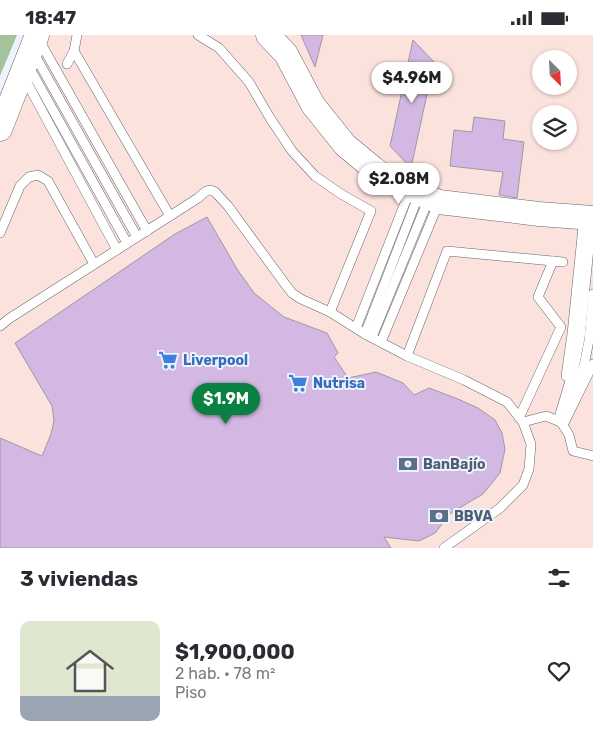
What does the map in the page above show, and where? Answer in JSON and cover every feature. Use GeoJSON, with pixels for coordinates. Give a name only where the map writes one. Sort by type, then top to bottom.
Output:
{"type":"FeatureCollection","features":[{"type":"Feature","properties":{"kind":"main road"},"geometry":{"type":"LineString","coordinates":[[268,35],[285,45],[313,105],[345,145],[374,169],[393,181],[424,196],[539,214],[590,217]]}},
{"type":"Feature","properties":{"kind":"main road"},"geometry":{"type":"LineString","coordinates":[[0,97],[30,51]]}},
{"type":"Feature","properties":{"kind":"main road"},"geometry":{"type":"LineString","coordinates":[[0,129],[30,51]]}},
{"type":"Feature","properties":{"kind":"lane"},"geometry":{"type":"LineString","coordinates":[[67,64],[74,51],[78,35]]}},
{"type":"Feature","properties":{"kind":"lane"},"geometry":{"type":"LineString","coordinates":[[198,35],[219,49],[249,82],[292,151],[315,176],[371,211],[330,312]]}},
{"type":"Feature","properties":{"kind":"lane"},"geometry":{"type":"LineString","coordinates":[[30,51],[147,231]]}},
{"type":"Feature","properties":{"kind":"lane"},"geometry":{"type":"LineString","coordinates":[[30,51],[137,237]]}},
{"type":"Feature","properties":{"kind":"lane"},"geometry":{"type":"LineString","coordinates":[[30,51],[127,243]]}},
{"type":"Feature","properties":{"kind":"lane"},"geometry":{"type":"LineString","coordinates":[[30,51],[117,250]]}},
{"type":"Feature","properties":{"kind":"lane"},"geometry":{"type":"LineString","coordinates":[[74,51],[170,216]]}},
{"type":"Feature","properties":{"kind":"lane"},"geometry":{"type":"LineString","coordinates":[[0,233],[20,186],[29,177],[38,175],[48,181],[94,264]]}},
{"type":"Feature","properties":{"kind":"lane"},"geometry":{"type":"LineString","coordinates":[[0,326],[206,191],[216,192],[292,293],[330,312],[407,356],[492,393],[507,402],[521,420],[531,445],[529,469],[523,485],[500,509],[444,548]]}},
{"type":"Feature","properties":{"kind":"lane"},"geometry":{"type":"LineString","coordinates":[[356,328],[424,196]]}},
{"type":"Feature","properties":{"kind":"lane"},"geometry":{"type":"LineString","coordinates":[[369,336],[424,196]]}},
{"type":"Feature","properties":{"kind":"lane"},"geometry":{"type":"LineString","coordinates":[[381,342],[424,196]]}},
{"type":"Feature","properties":{"kind":"lane"},"geometry":{"type":"LineString","coordinates":[[559,422],[590,217]]}},
{"type":"Feature","properties":{"kind":"lane"},"geometry":{"type":"LineString","coordinates":[[407,356],[447,251],[563,262]]}},
{"type":"Feature","properties":{"kind":"lane"},"geometry":{"type":"LineString","coordinates":[[521,420],[561,327],[538,297],[553,261]]}},
{"type":"Feature","properties":{"kind":"lane"},"geometry":{"type":"LineString","coordinates":[[559,422],[584,365],[589,340],[593,293]]}},
{"type":"Feature","properties":{"kind":"lane"},"geometry":{"type":"LineString","coordinates":[[559,422],[593,364]]}},
{"type":"Feature","properties":{"kind":"lane"},"geometry":{"type":"LineString","coordinates":[[521,420],[546,416],[559,422],[569,435],[573,451],[593,456]]}},
{"type":"Feature","properties":{"kind":"shaded area"},"geometry":{"type":"Polygon","coordinates":[[[37,35],[593,35],[593,548],[0,548],[0,129],[37,35]]]}},
{"type":"Feature","properties":{"kind":"green space"},"geometry":{"type":"Polygon","coordinates":[[[0,35],[17,35],[0,76],[0,35]]]}},
{"type":"Feature","properties":{"kind":"building"},"geometry":{"type":"Polygon","coordinates":[[[301,35],[323,35],[315,67],[301,35]]]}},
{"type":"Feature","properties":{"kind":"building"},"geometry":{"type":"Polygon","coordinates":[[[413,40],[434,62],[411,168],[390,146],[413,40]]]}},
{"type":"Feature","properties":{"kind":"building"},"geometry":{"type":"Polygon","coordinates":[[[474,117],[505,121],[503,139],[524,142],[517,198],[499,195],[503,172],[450,166],[454,130],[472,132],[474,117]]]}},
{"type":"Feature","properties":{"kind":"building"},"geometry":{"type":"Polygon","coordinates":[[[207,217],[237,269],[254,293],[284,317],[327,333],[338,353],[334,357],[348,378],[376,372],[403,383],[414,395],[429,388],[478,408],[495,420],[502,433],[505,449],[500,473],[483,494],[446,516],[435,533],[419,541],[384,537],[391,548],[0,548],[0,438],[42,456],[54,421],[52,406],[15,343],[175,234],[207,217]]]}},
{"type":"Feature","properties":{"kind":"place","name":"Liverpool"},"geometry":{"type":"Point","coordinates":[168,360]}},
{"type":"Feature","properties":{"kind":"place","name":"Nutrisa"},"geometry":{"type":"Point","coordinates":[298,383]}},
{"type":"Feature","properties":{"kind":"place","name":"BanBajío"},"geometry":{"type":"Point","coordinates":[408,464]}},
{"type":"Feature","properties":{"kind":"place","name":"BBVA"},"geometry":{"type":"Point","coordinates":[439,516]}}]}
